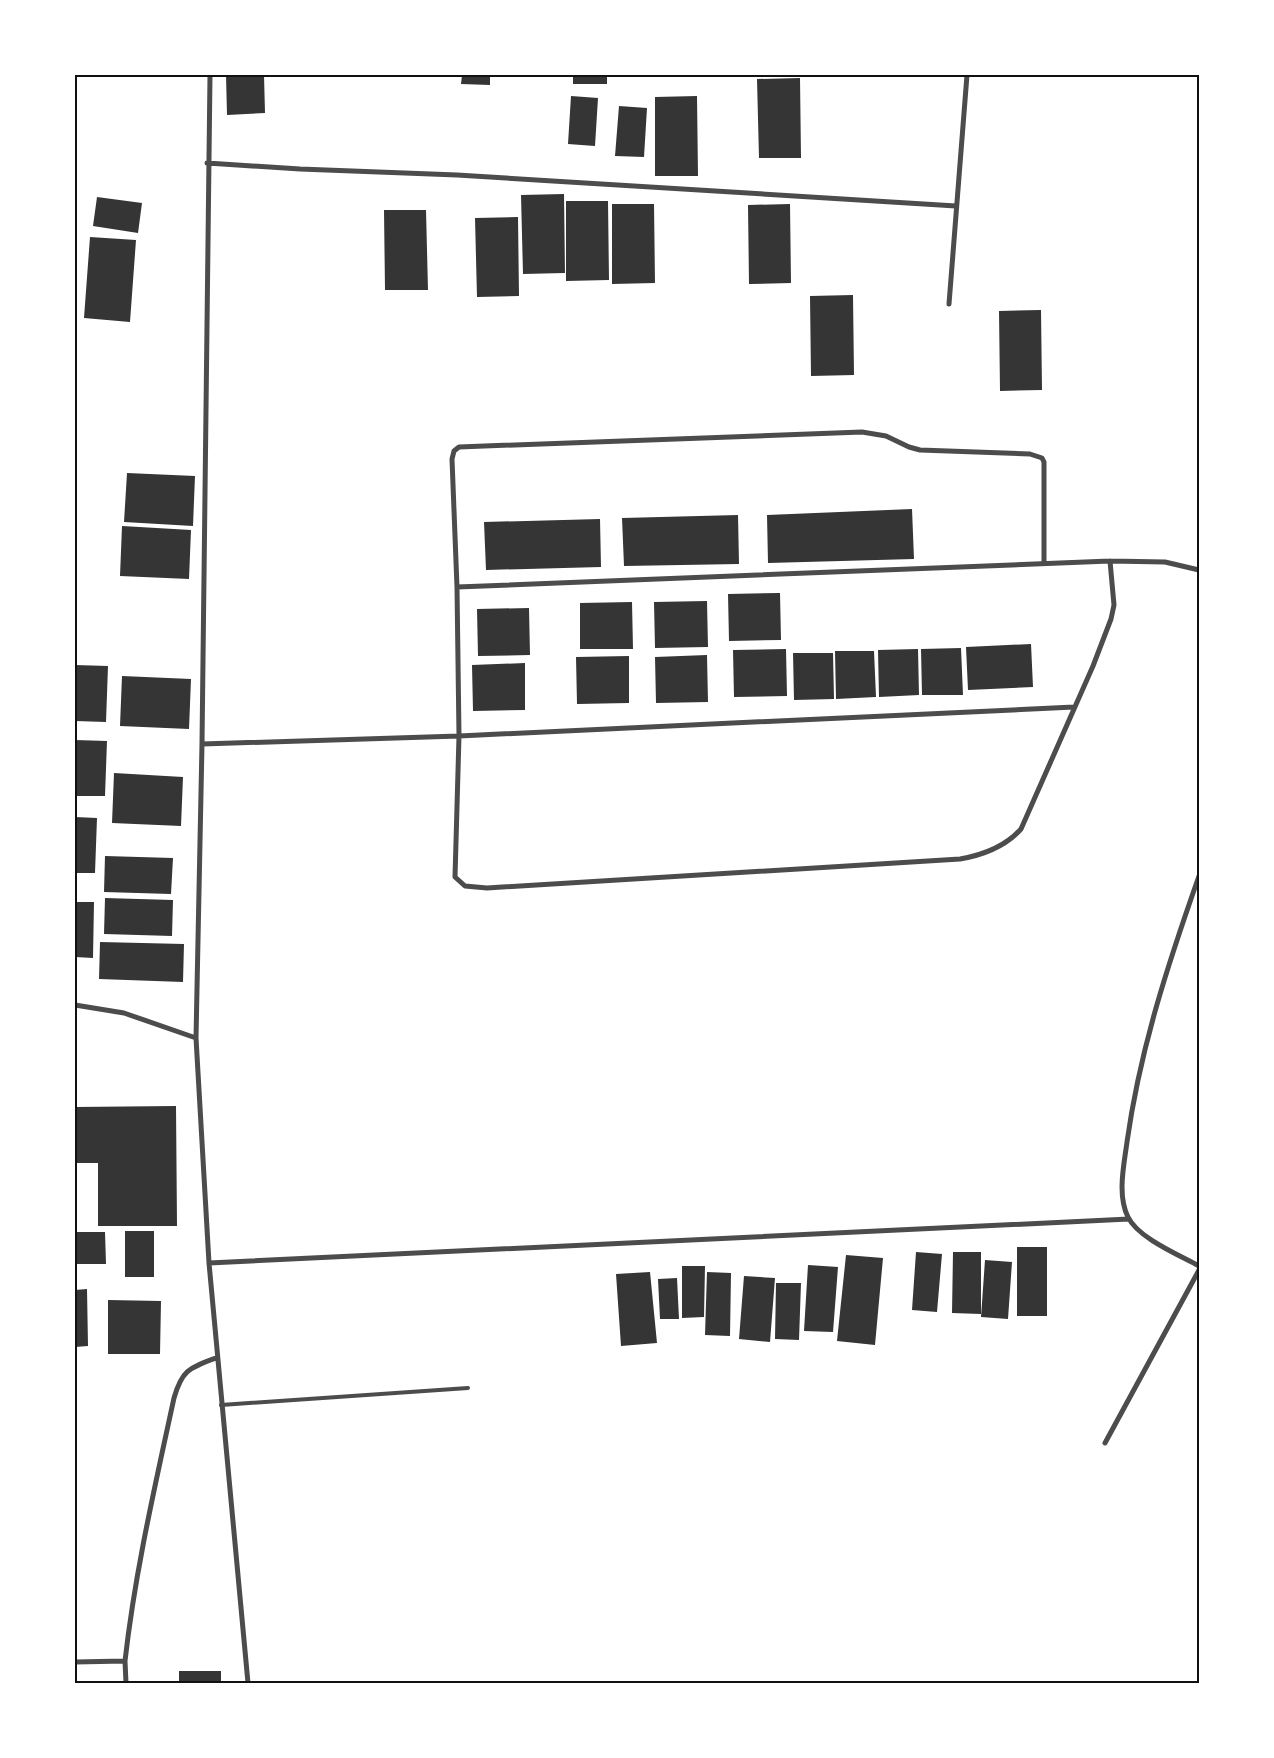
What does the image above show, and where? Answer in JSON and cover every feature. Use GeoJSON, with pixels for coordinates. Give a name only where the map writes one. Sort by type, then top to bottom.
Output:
{"type":"FeatureCollection","features":[{"type":"Feature","properties":{"kind":"street"},"geometry":{"type":"LineString","coordinates":[[210,75],[207,163],[202,744],[196,1038],[216,1358],[248,1683]]}},
{"type":"Feature","properties":{"kind":"street"},"geometry":{"type":"LineString","coordinates":[[949,304],[966,75]]}},
{"type":"Feature","properties":{"kind":"street"},"geometry":{"type":"LineString","coordinates":[[207,163],[300,169],[457,174],[956,206]]}},
{"type":"Feature","properties":{"kind":"street"},"geometry":{"type":"LineString","coordinates":[[1044,563],[1044,462],[1042,458],[1030,454],[920,450],[886,436],[862,432],[459,447],[454,451],[452,459],[457,587],[459,736],[454,874],[465,886],[487,888],[960,859],[981,855],[1009,841],[1021,829],[1111,619],[1114,605],[1110,561]]}},
{"type":"Feature","properties":{"kind":"street"},"geometry":{"type":"LineString","coordinates":[[457,587],[1110,561],[1165,562],[1199,570]]}},
{"type":"Feature","properties":{"kind":"street"},"geometry":{"type":"LineString","coordinates":[[202,744],[459,736],[1074,707]]}},
{"type":"Feature","properties":{"kind":"street"},"geometry":{"type":"LineString","coordinates":[[1199,876],[1161,984],[1132,1110],[1122,1182],[1125,1210],[1129,1219],[1148,1237],[1199,1266]]}},
{"type":"Feature","properties":{"kind":"street"},"geometry":{"type":"LineString","coordinates":[[75,1006],[124,1013],[196,1038]]}},
{"type":"Feature","properties":{"kind":"street"},"geometry":{"type":"LineString","coordinates":[[209,1264],[1129,1219]]}},
{"type":"Feature","properties":{"kind":"street"},"geometry":{"type":"LineString","coordinates":[[1105,1443],[1199,1270]]}},
{"type":"Feature","properties":{"kind":"street"},"geometry":{"type":"LineString","coordinates":[[126,1683],[125,1661],[141,1551],[174,1398],[179,1380],[189,1368],[216,1358]]}},
{"type":"Feature","properties":{"kind":"street"},"geometry":{"type":"LineString","coordinates":[[75,1662],[125,1661]]}},
{"type":"Feature","properties":{"kind":"lane"},"geometry":{"type":"LineString","coordinates":[[221,1405],[468,1388]]}},
{"type":"Feature","properties":{"kind":"building"},"geometry":{"type":"Polygon","coordinates":[[[226,75],[264,75],[265,113],[227,115],[226,75]]]}},
{"type":"Feature","properties":{"kind":"building"},"geometry":{"type":"Polygon","coordinates":[[[462,75],[490,75],[490,85],[461,84],[462,75]]]}},
{"type":"Feature","properties":{"kind":"building"},"geometry":{"type":"Polygon","coordinates":[[[573,75],[607,75],[607,84],[573,84],[573,75]]]}},
{"type":"Feature","properties":{"kind":"building"},"geometry":{"type":"Polygon","coordinates":[[[800,78],[801,158],[759,158],[757,79],[800,78]]]}},
{"type":"Feature","properties":{"kind":"building"},"geometry":{"type":"Polygon","coordinates":[[[571,96],[598,98],[595,146],[568,144],[571,96]]]}},
{"type":"Feature","properties":{"kind":"building"},"geometry":{"type":"Polygon","coordinates":[[[697,96],[698,176],[655,176],[655,97],[697,96]]]}},
{"type":"Feature","properties":{"kind":"building"},"geometry":{"type":"Polygon","coordinates":[[[619,106],[647,108],[644,157],[615,156],[619,106]]]}},
{"type":"Feature","properties":{"kind":"building"},"geometry":{"type":"Polygon","coordinates":[[[564,194],[565,273],[523,274],[521,195],[564,194]]]}},
{"type":"Feature","properties":{"kind":"building"},"geometry":{"type":"Polygon","coordinates":[[[97,197],[142,203],[138,233],[93,226],[97,197]]]}},
{"type":"Feature","properties":{"kind":"building"},"geometry":{"type":"Polygon","coordinates":[[[566,201],[608,201],[609,280],[566,281],[566,201]]]}},
{"type":"Feature","properties":{"kind":"building"},"geometry":{"type":"Polygon","coordinates":[[[612,204],[654,204],[655,283],[612,284],[612,204]]]}},
{"type":"Feature","properties":{"kind":"building"},"geometry":{"type":"Polygon","coordinates":[[[790,204],[791,283],[749,284],[748,205],[790,204]]]}},
{"type":"Feature","properties":{"kind":"building"},"geometry":{"type":"Polygon","coordinates":[[[384,210],[426,210],[428,290],[385,290],[384,210]]]}},
{"type":"Feature","properties":{"kind":"building"},"geometry":{"type":"Polygon","coordinates":[[[518,217],[519,296],[477,297],[475,218],[518,217]]]}},
{"type":"Feature","properties":{"kind":"building"},"geometry":{"type":"Polygon","coordinates":[[[90,237],[136,240],[130,322],[84,318],[90,237]]]}},
{"type":"Feature","properties":{"kind":"building"},"geometry":{"type":"Polygon","coordinates":[[[853,295],[854,375],[811,376],[810,296],[853,295]]]}},
{"type":"Feature","properties":{"kind":"building"},"geometry":{"type":"Polygon","coordinates":[[[1041,310],[1042,390],[1000,391],[999,311],[1041,310]]]}},
{"type":"Feature","properties":{"kind":"building"},"geometry":{"type":"Polygon","coordinates":[[[127,473],[195,476],[193,526],[124,522],[127,473]]]}},
{"type":"Feature","properties":{"kind":"building"},"geometry":{"type":"Polygon","coordinates":[[[912,509],[914,559],[768,563],[767,515],[912,509]]]}},
{"type":"Feature","properties":{"kind":"building"},"geometry":{"type":"Polygon","coordinates":[[[738,515],[739,564],[624,566],[622,518],[738,515]]]}},
{"type":"Feature","properties":{"kind":"building"},"geometry":{"type":"Polygon","coordinates":[[[600,519],[601,567],[486,570],[484,522],[600,519]]]}},
{"type":"Feature","properties":{"kind":"building"},"geometry":{"type":"Polygon","coordinates":[[[122,526],[191,530],[189,579],[120,576],[122,526]]]}},
{"type":"Feature","properties":{"kind":"building"},"geometry":{"type":"Polygon","coordinates":[[[780,593],[781,640],[729,641],[728,594],[780,593]]]}},
{"type":"Feature","properties":{"kind":"building"},"geometry":{"type":"Polygon","coordinates":[[[707,601],[708,647],[655,648],[654,602],[707,601]]]}},
{"type":"Feature","properties":{"kind":"building"},"geometry":{"type":"Polygon","coordinates":[[[632,602],[633,649],[580,649],[580,603],[632,602]]]}},
{"type":"Feature","properties":{"kind":"building"},"geometry":{"type":"Polygon","coordinates":[[[529,608],[530,655],[478,656],[477,609],[529,608]]]}},
{"type":"Feature","properties":{"kind":"building"},"geometry":{"type":"Polygon","coordinates":[[[1031,644],[1033,687],[968,690],[966,647],[1031,644]]]}},
{"type":"Feature","properties":{"kind":"building"},"geometry":{"type":"Polygon","coordinates":[[[961,648],[963,695],[922,695],[921,649],[961,648]]]}},
{"type":"Feature","properties":{"kind":"building"},"geometry":{"type":"Polygon","coordinates":[[[786,649],[787,696],[734,697],[733,650],[786,649]]]}},
{"type":"Feature","properties":{"kind":"building"},"geometry":{"type":"Polygon","coordinates":[[[918,649],[919,695],[879,697],[878,650],[918,649]]]}},
{"type":"Feature","properties":{"kind":"building"},"geometry":{"type":"Polygon","coordinates":[[[835,651],[874,651],[876,697],[836,699],[835,651]]]}},
{"type":"Feature","properties":{"kind":"building"},"geometry":{"type":"Polygon","coordinates":[[[793,653],[833,653],[834,699],[794,700],[793,653]]]}},
{"type":"Feature","properties":{"kind":"building"},"geometry":{"type":"Polygon","coordinates":[[[707,655],[708,702],[656,703],[655,657],[707,655]]]}},
{"type":"Feature","properties":{"kind":"building"},"geometry":{"type":"Polygon","coordinates":[[[629,656],[629,703],[577,704],[576,657],[629,656]]]}},
{"type":"Feature","properties":{"kind":"building"},"geometry":{"type":"Polygon","coordinates":[[[525,663],[525,710],[473,711],[472,665],[525,663]]]}},
{"type":"Feature","properties":{"kind":"building"},"geometry":{"type":"Polygon","coordinates":[[[75,665],[108,666],[106,722],[75,721],[75,665]]]}},
{"type":"Feature","properties":{"kind":"building"},"geometry":{"type":"Polygon","coordinates":[[[122,676],[191,679],[189,729],[120,726],[122,676]]]}},
{"type":"Feature","properties":{"kind":"building"},"geometry":{"type":"Polygon","coordinates":[[[75,740],[107,741],[105,796],[75,796],[75,740]]]}},
{"type":"Feature","properties":{"kind":"building"},"geometry":{"type":"Polygon","coordinates":[[[114,773],[183,777],[181,826],[112,823],[114,773]]]}},
{"type":"Feature","properties":{"kind":"building"},"geometry":{"type":"Polygon","coordinates":[[[75,817],[97,818],[95,873],[75,873],[75,817]]]}},
{"type":"Feature","properties":{"kind":"building"},"geometry":{"type":"Polygon","coordinates":[[[105,856],[173,858],[171,894],[104,892],[105,856]]]}},
{"type":"Feature","properties":{"kind":"building"},"geometry":{"type":"Polygon","coordinates":[[[105,898],[173,900],[172,936],[104,934],[105,898]]]}},
{"type":"Feature","properties":{"kind":"building"},"geometry":{"type":"Polygon","coordinates":[[[75,902],[94,902],[93,958],[75,957],[75,902]]]}},
{"type":"Feature","properties":{"kind":"building"},"geometry":{"type":"Polygon","coordinates":[[[100,942],[184,944],[183,982],[99,979],[100,942]]]}},
{"type":"Feature","properties":{"kind":"building"},"geometry":{"type":"Polygon","coordinates":[[[176,1106],[177,1226],[98,1226],[98,1163],[75,1163],[75,1107],[176,1106]]]}},
{"type":"Feature","properties":{"kind":"building"},"geometry":{"type":"Polygon","coordinates":[[[125,1231],[154,1231],[154,1277],[125,1277],[125,1231]]]}},
{"type":"Feature","properties":{"kind":"building"},"geometry":{"type":"Polygon","coordinates":[[[75,1232],[105,1232],[106,1264],[75,1264],[75,1232]]]}},
{"type":"Feature","properties":{"kind":"building"},"geometry":{"type":"Polygon","coordinates":[[[1017,1247],[1047,1247],[1047,1316],[1017,1316],[1017,1247]]]}},
{"type":"Feature","properties":{"kind":"building"},"geometry":{"type":"Polygon","coordinates":[[[916,1252],[942,1254],[937,1312],[912,1310],[916,1252]]]}},
{"type":"Feature","properties":{"kind":"building"},"geometry":{"type":"Polygon","coordinates":[[[953,1252],[981,1252],[981,1314],[952,1313],[953,1252]]]}},
{"type":"Feature","properties":{"kind":"building"},"geometry":{"type":"Polygon","coordinates":[[[846,1255],[883,1258],[875,1345],[837,1341],[846,1255]]]}},
{"type":"Feature","properties":{"kind":"building"},"geometry":{"type":"Polygon","coordinates":[[[985,1260],[1012,1262],[1008,1319],[981,1317],[985,1260]]]}},
{"type":"Feature","properties":{"kind":"building"},"geometry":{"type":"Polygon","coordinates":[[[808,1265],[838,1267],[833,1332],[804,1331],[808,1265]]]}},
{"type":"Feature","properties":{"kind":"building"},"geometry":{"type":"Polygon","coordinates":[[[682,1266],[705,1266],[704,1317],[682,1318],[682,1266]]]}},
{"type":"Feature","properties":{"kind":"building"},"geometry":{"type":"Polygon","coordinates":[[[650,1272],[657,1343],[621,1346],[616,1274],[650,1272]]]}},
{"type":"Feature","properties":{"kind":"building"},"geometry":{"type":"Polygon","coordinates":[[[707,1272],[731,1273],[730,1336],[705,1335],[707,1272]]]}},
{"type":"Feature","properties":{"kind":"building"},"geometry":{"type":"Polygon","coordinates":[[[744,1276],[775,1278],[770,1342],[739,1339],[744,1276]]]}},
{"type":"Feature","properties":{"kind":"building"},"geometry":{"type":"Polygon","coordinates":[[[677,1278],[679,1319],[660,1319],[658,1279],[677,1278]]]}},
{"type":"Feature","properties":{"kind":"building"},"geometry":{"type":"Polygon","coordinates":[[[776,1283],[801,1283],[799,1340],[775,1339],[776,1283]]]}},
{"type":"Feature","properties":{"kind":"building"},"geometry":{"type":"Polygon","coordinates":[[[87,1289],[88,1346],[75,1347],[75,1290],[87,1289]]]}},
{"type":"Feature","properties":{"kind":"building"},"geometry":{"type":"Polygon","coordinates":[[[108,1300],[161,1301],[160,1354],[108,1354],[108,1300]]]}},
{"type":"Feature","properties":{"kind":"building"},"geometry":{"type":"Polygon","coordinates":[[[179,1671],[221,1671],[221,1683],[179,1683],[179,1671]]]}}]}
